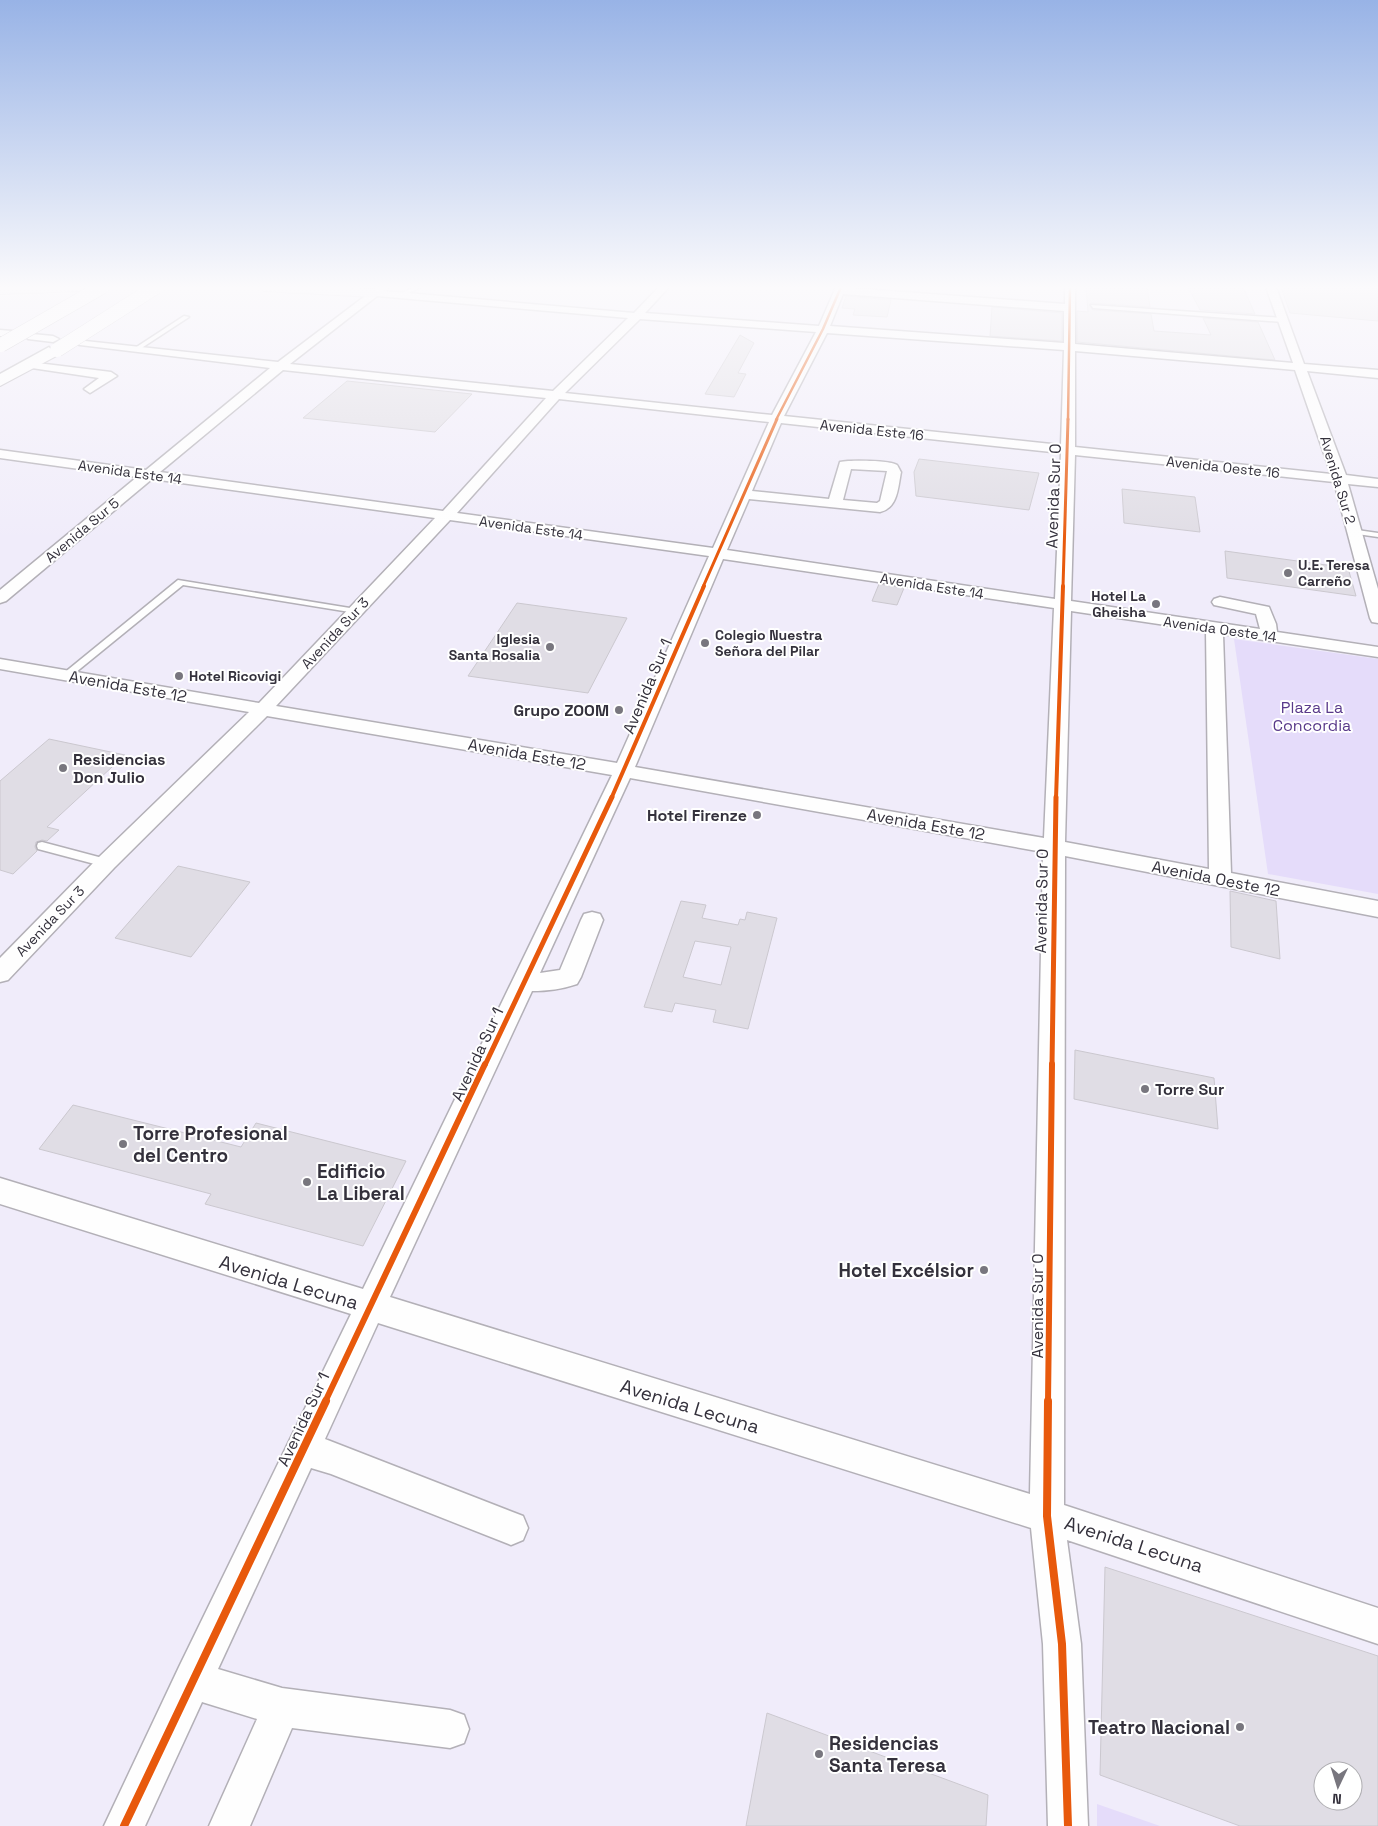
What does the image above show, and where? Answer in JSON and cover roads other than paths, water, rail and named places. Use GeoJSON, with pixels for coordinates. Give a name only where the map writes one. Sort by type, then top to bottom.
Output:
{"type":"FeatureCollection","features":[{"type":"Feature","properties":{"kind":"main road"},"geometry":{"type":"LineString","coordinates":[[0,382],[18,372]]}},
{"type":"Feature","properties":{"kind":"street"},"geometry":{"type":"LineString","coordinates":[[80,372],[111,376],[90,389]]}},
{"type":"Feature","properties":{"kind":"street","name":"Avenida Sur 5"},"geometry":{"type":"LineString","coordinates":[[0,598],[272,372]]}},
{"type":"Feature","properties":{"kind":"street","name":"Avenida Este 16"},"geometry":{"type":"LineString","coordinates":[[339,372],[1068,451]]}},
{"type":"Feature","properties":{"kind":"street","name":"Avenida Sur 3"},"geometry":{"type":"LineString","coordinates":[[0,974],[106,862],[263,709],[579,372]]}},
{"type":"Feature","properties":{"kind":"street","name":"Avenida Sur 1"},"geometry":{"type":"LineString","coordinates":[[124,1826],[624,771],[743,494],[776,420],[801,372]]}},
{"type":"Feature","properties":{"kind":"street","name":"Avenida Sur 0"},"geometry":{"type":"LineString","coordinates":[[1068,1826],[1062,1644],[1047,1516],[1054,847],[1070,372]]}},
{"type":"Feature","properties":{"kind":"street","name":"Avenida Sur 2"},"geometry":{"type":"LineString","coordinates":[[1302,372],[1340,479],[1378,618]]}},
{"type":"Feature","properties":{"kind":"street"},"geometry":{"type":"LineString","coordinates":[[1358,372],[1378,374]]}},
{"type":"Feature","properties":{"kind":"street","name":"Avenida Oeste 16"},"geometry":{"type":"LineString","coordinates":[[1068,451],[1378,483]]}},
{"type":"Feature","properties":{"kind":"street","name":"Avenida Este 14"},"geometry":{"type":"LineString","coordinates":[[0,454],[717,554],[1062,606]]}},
{"type":"Feature","properties":{"kind":"street"},"geometry":{"type":"LineString","coordinates":[[743,494],[835,504],[880,508],[884,507],[887,503],[894,472],[892,468],[861,464],[845,465],[835,504]]}},
{"type":"Feature","properties":{"kind":"street"},"geometry":{"type":"LineString","coordinates":[[1220,602],[1263,610],[1268,624],[1269,636]]}},
{"type":"Feature","properties":{"kind":"street","name":"Avenida Oeste 14"},"geometry":{"type":"LineString","coordinates":[[1062,606],[1378,652]]}},
{"type":"Feature","properties":{"kind":"street"},"geometry":{"type":"LineString","coordinates":[[1214,628],[1220,879]]}},
{"type":"Feature","properties":{"kind":"street","name":"Avenida Este 12"},"geometry":{"type":"LineString","coordinates":[[0,664],[1054,847]]}},
{"type":"Feature","properties":{"kind":"street","name":"Avenida Oeste 12"},"geometry":{"type":"LineString","coordinates":[[1054,847],[1378,909]]}},
{"type":"Feature","properties":{"kind":"street"},"geometry":{"type":"LineString","coordinates":[[525,982],[548,982],[569,977],[592,920]]}},
{"type":"Feature","properties":{"kind":"street","name":"Avenida Lecuna"},"geometry":{"type":"LineString","coordinates":[[0,1192],[1047,1516],[1378,1626]]}},
{"type":"Feature","properties":{"kind":"street"},"geometry":{"type":"LineString","coordinates":[[303,1449],[331,1457],[511,1528]]}},
{"type":"Feature","properties":{"kind":"street"},"geometry":{"type":"LineString","coordinates":[[192,1680],[282,1707],[450,1729]]}},
{"type":"Feature","properties":{"kind":"street"},"geometry":{"type":"LineString","coordinates":[[229,1826],[282,1707]]}},
{"type":"Feature","properties":{"kind":"lane"},"geometry":{"type":"LineString","coordinates":[[1354,531],[1378,535]]}},
{"type":"Feature","properties":{"kind":"lane"},"geometry":{"type":"LineString","coordinates":[[67,675],[181,582],[356,611]]}},
{"type":"Feature","properties":{"kind":"lane"},"geometry":{"type":"LineString","coordinates":[[42,846],[106,862]]}},
{"type":"Feature","properties":{"kind":"place","name":"U.E. Teresa Carreño"},"geometry":{"type":"Point","coordinates":[1288,573]}},
{"type":"Feature","properties":{"kind":"place","name":"Hotel La Gheisha"},"geometry":{"type":"Point","coordinates":[1156,604]}},
{"type":"Feature","properties":{"kind":"place","name":"Colegio Nuestra Señora del Pilar"},"geometry":{"type":"Point","coordinates":[705,643]}},
{"type":"Feature","properties":{"kind":"place","name":"Iglesia Santa Rosalia"},"geometry":{"type":"Point","coordinates":[550,647]}},
{"type":"Feature","properties":{"kind":"place","name":"Hotel Ricovigi"},"geometry":{"type":"Point","coordinates":[179,676]}},
{"type":"Feature","properties":{"kind":"place","name":"Grupo ZOOM"},"geometry":{"type":"Point","coordinates":[619,710]}},
{"type":"Feature","properties":{"kind":"place","name":"Residencias Don Julio"},"geometry":{"type":"Point","coordinates":[63,768]}},
{"type":"Feature","properties":{"kind":"place","name":"Hotel Firenze"},"geometry":{"type":"Point","coordinates":[757,815]}},
{"type":"Feature","properties":{"kind":"place","name":"Torre Sur"},"geometry":{"type":"Point","coordinates":[1145,1089]}},
{"type":"Feature","properties":{"kind":"place","name":"Torre Profesional del Centro"},"geometry":{"type":"Point","coordinates":[123,1144]}},
{"type":"Feature","properties":{"kind":"place","name":"Edificio La Liberal"},"geometry":{"type":"Point","coordinates":[307,1182]}},
{"type":"Feature","properties":{"kind":"place","name":"Hotel Excélsior"},"geometry":{"type":"Point","coordinates":[984,1270]}},
{"type":"Feature","properties":{"kind":"place","name":"Teatro Nacional"},"geometry":{"type":"Point","coordinates":[1240,1727]}},
{"type":"Feature","properties":{"kind":"place","name":"Residencias Santa Teresa"},"geometry":{"type":"Point","coordinates":[819,1754]}},
{"type":"Feature","properties":{"kind":"park label","name":"Plaza La Concordia"},"geometry":{"type":"Point","coordinates":[1312,716]}}]}
